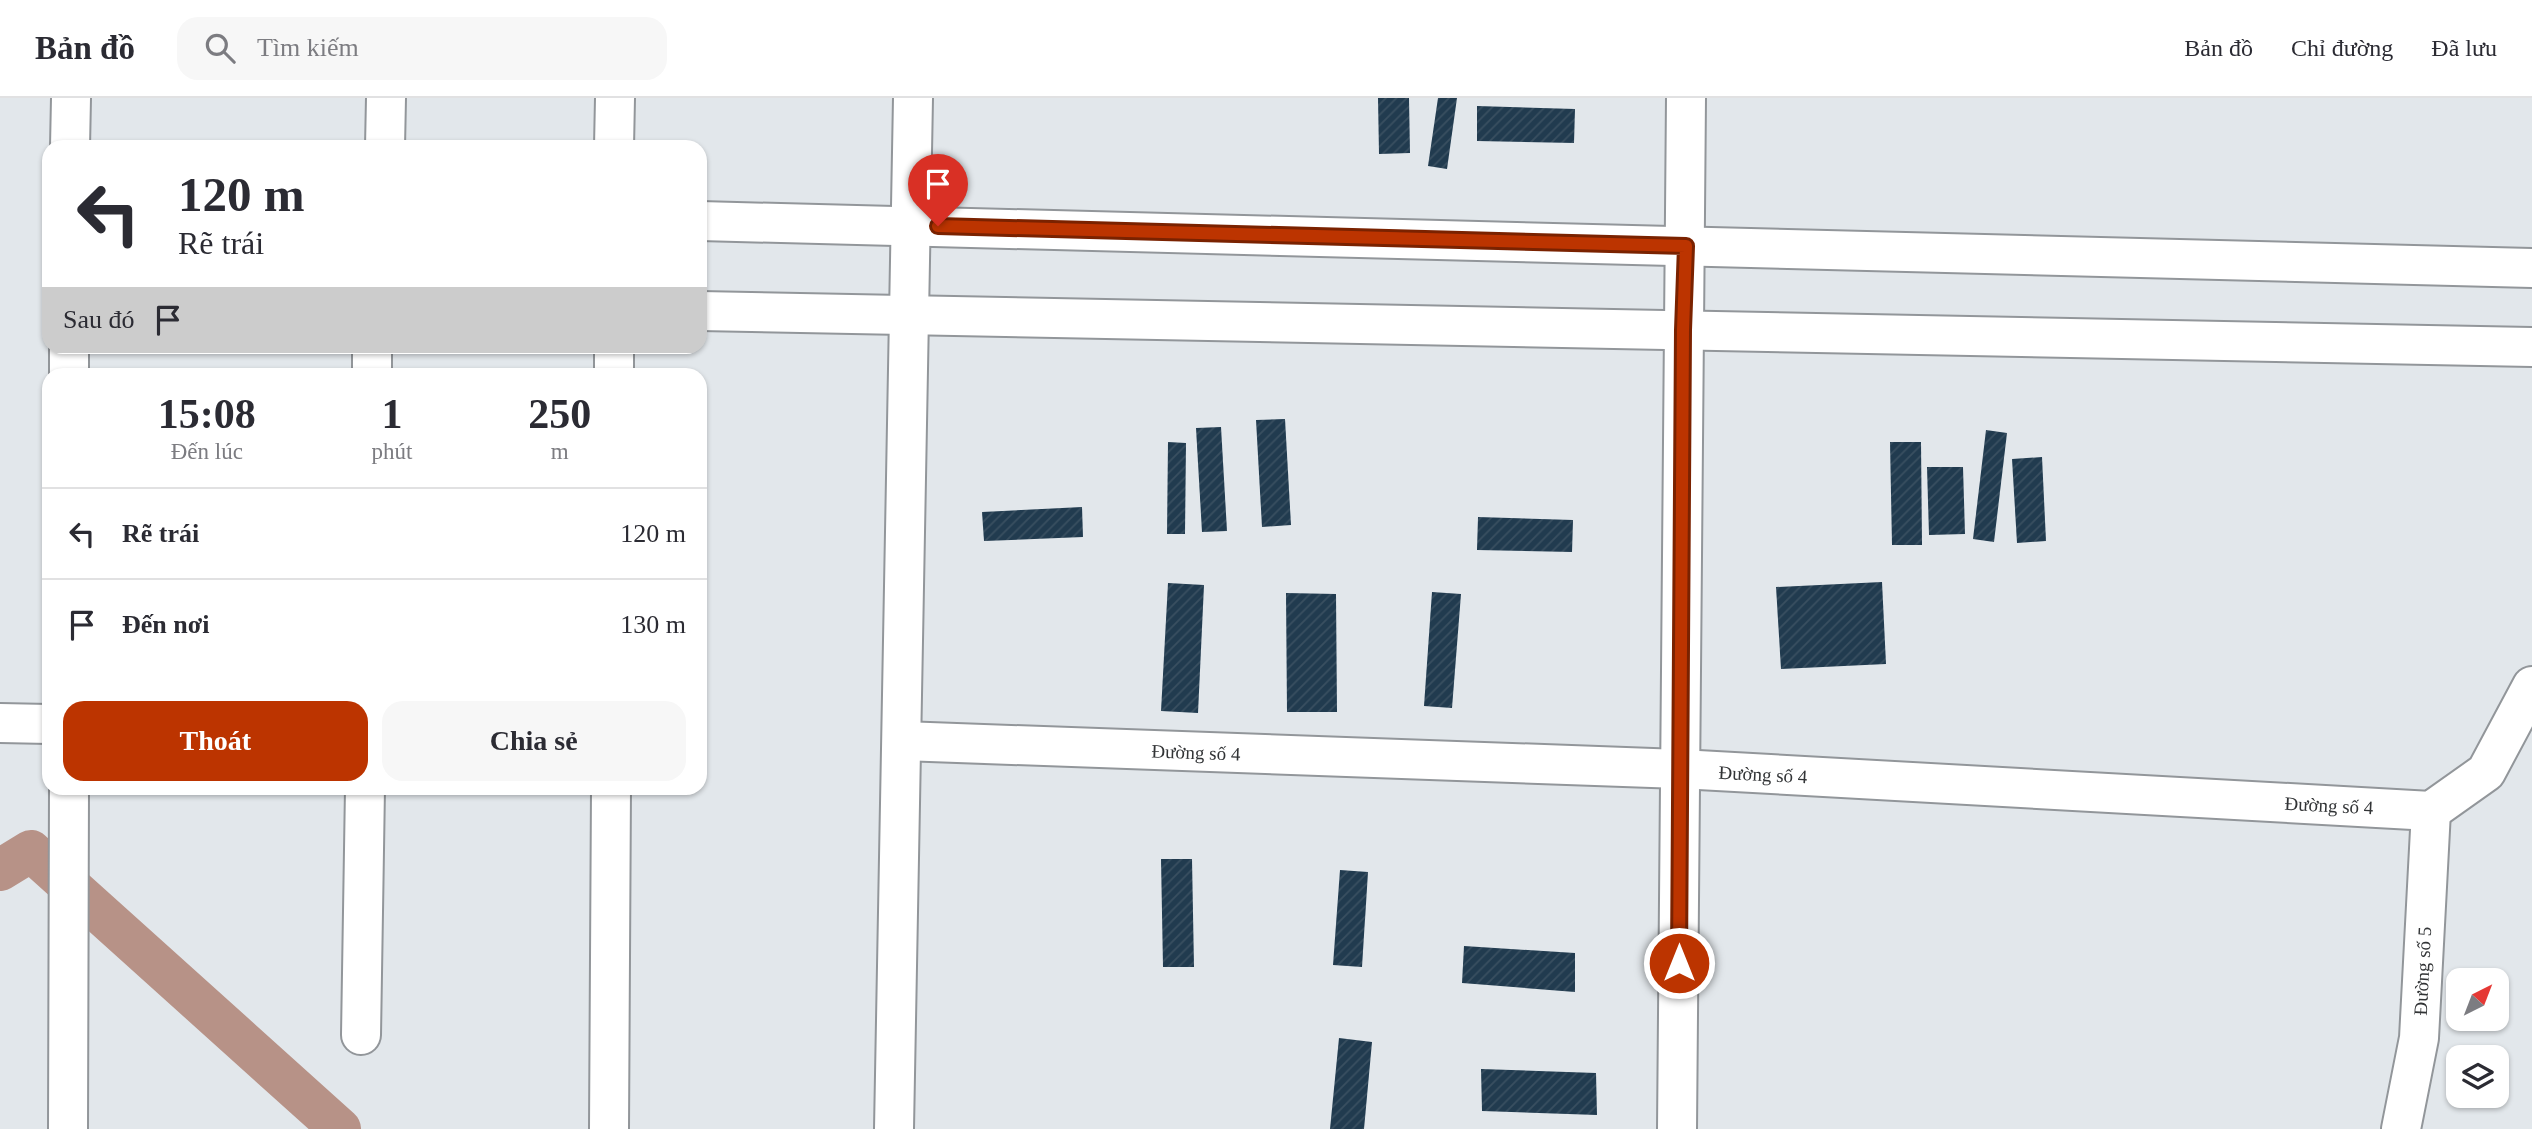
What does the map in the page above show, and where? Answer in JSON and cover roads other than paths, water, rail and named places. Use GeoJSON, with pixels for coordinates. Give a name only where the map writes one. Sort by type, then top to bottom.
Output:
{"type":"FeatureCollection","features":[{"type":"Feature","properties":{"kind":"street"},"geometry":{"type":"LineString","coordinates":[[70,140],[71,98]]}},
{"type":"Feature","properties":{"kind":"street"},"geometry":{"type":"LineString","coordinates":[[386,98],[386,140]]}},
{"type":"Feature","properties":{"kind":"street"},"geometry":{"type":"LineString","coordinates":[[614,140],[615,98]]}},
{"type":"Feature","properties":{"kind":"street"},"geometry":{"type":"LineString","coordinates":[[894,1129],[913,98]]}},
{"type":"Feature","properties":{"kind":"street"},"geometry":{"type":"LineString","coordinates":[[1677,1129],[1686,98]]}},
{"type":"Feature","properties":{"kind":"street"},"geometry":{"type":"LineString","coordinates":[[707,220],[2532,268]]}},
{"type":"Feature","properties":{"kind":"street"},"geometry":{"type":"LineString","coordinates":[[707,311],[2532,347]]}},
{"type":"Feature","properties":{"kind":"street"},"geometry":{"type":"LineString","coordinates":[[2431,811],[2486,772],[2532,686]]}},
{"type":"Feature","properties":{"kind":"street"},"geometry":{"type":"LineString","coordinates":[[0,723],[42,724]]}},
{"type":"Feature","properties":{"kind":"street","name":"Đường số 4"},"geometry":{"type":"LineString","coordinates":[[901,741],[1680,769],[2431,811]]}},
{"type":"Feature","properties":{"kind":"street"},"geometry":{"type":"LineString","coordinates":[[68,1129],[69,795]]}},
{"type":"Feature","properties":{"kind":"street"},"geometry":{"type":"LineString","coordinates":[[361,1035],[365,795]]}},
{"type":"Feature","properties":{"kind":"street"},"geometry":{"type":"LineString","coordinates":[[609,1129],[611,795]]}},
{"type":"Feature","properties":{"kind":"street","name":"Đường số 5"},"geometry":{"type":"LineString","coordinates":[[2401,1129],[2419,1038],[2431,811]]}},
{"type":"Feature","properties":{"kind":"waterway"},"geometry":{"type":"LineString","coordinates":[[0,870],[31,851],[340,1129]]}}]}
